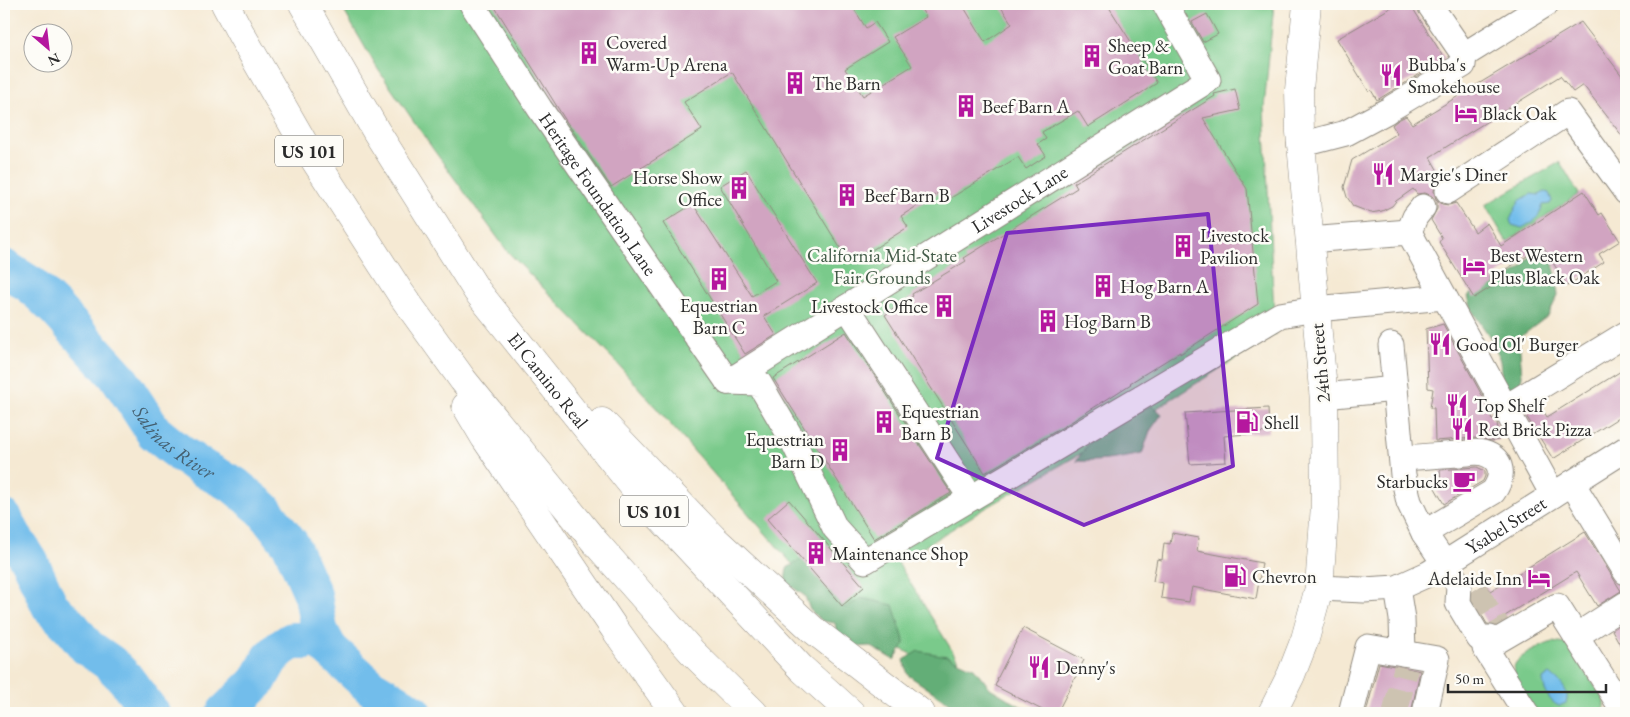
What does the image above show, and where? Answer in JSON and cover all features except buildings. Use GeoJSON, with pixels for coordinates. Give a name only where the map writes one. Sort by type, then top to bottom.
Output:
{"type":"FeatureCollection","features":[{"type":"Feature","properties":{"kind":"main road","name":"US 101"},"geometry":{"type":"LineString","coordinates":[[225,4],[303,142],[401,294],[463,380],[595,542],[692,652],[754,713]]}},
{"type":"Feature","properties":{"kind":"main road","name":"El Camino Real"},"geometry":{"type":"LineString","coordinates":[[303,4],[376,131],[476,291],[645,501],[801,668],[851,713]]}},
{"type":"Feature","properties":{"kind":"main road","name":"24th Street"},"geometry":{"type":"LineString","coordinates":[[1272,713],[1291,675],[1305,639],[1319,588],[1325,505],[1324,396],[1300,146],[1299,90],[1308,4]]}},
{"type":"Feature","properties":{"kind":"main road"},"geometry":{"type":"LineString","coordinates":[[476,291],[713,538],[812,629],[921,713]]}},
{"type":"Feature","properties":{"kind":"main road"},"geometry":{"type":"LineString","coordinates":[[401,294],[485,438],[614,628],[675,713]]}},
{"type":"Feature","properties":{"kind":"street","name":"Heritage Foundation Lane"},"geometry":{"type":"LineString","coordinates":[[472,4],[540,110],[728,382]]}},
{"type":"Feature","properties":{"kind":"street","name":"Livestock Lane"},"geometry":{"type":"LineString","coordinates":[[728,382],[1208,80],[1165,4]]}},
{"type":"Feature","properties":{"kind":"street"},"geometry":{"type":"LineString","coordinates":[[1300,146],[1346,133],[1463,66],[1464,55],[1429,4]]}},
{"type":"Feature","properties":{"kind":"street"},"geometry":{"type":"LineString","coordinates":[[1464,55],[1546,4]]}},
{"type":"Feature","properties":{"kind":"street"},"geometry":{"type":"LineString","coordinates":[[1448,191],[1568,112],[1626,192]]}},
{"type":"Feature","properties":{"kind":"street"},"geometry":{"type":"LineString","coordinates":[[1409,232],[1415,217],[1423,207]]}},
{"type":"Feature","properties":{"kind":"street"},"geometry":{"type":"LineString","coordinates":[[1309,240],[1409,232]]}},
{"type":"Feature","properties":{"kind":"street"},"geometry":{"type":"LineString","coordinates":[[1409,232],[1505,408],[1626,572]]}},
{"type":"Feature","properties":{"kind":"street"},"geometry":{"type":"LineString","coordinates":[[728,382],[759,383],[792,439],[835,528],[865,561],[1280,316],[1316,309],[1444,297]]}},
{"type":"Feature","properties":{"kind":"street"},"geometry":{"type":"LineString","coordinates":[[846,307],[971,498]]}},
{"type":"Feature","properties":{"kind":"street"},"geometry":{"type":"LineString","coordinates":[[1505,408],[1626,334]]}},
{"type":"Feature","properties":{"kind":"street"},"geometry":{"type":"LineString","coordinates":[[1391,346],[1403,475],[1409,502],[1424,533],[1445,563],[1467,588],[1458,603],[1479,638],[1494,636],[1557,606],[1625,713]]}},
{"type":"Feature","properties":{"kind":"street"},"geometry":{"type":"LineString","coordinates":[[1324,396],[1395,389]]}},
{"type":"Feature","properties":{"kind":"street","name":"Ysabel Street"},"geometry":{"type":"LineString","coordinates":[[1319,588],[1364,590],[1397,588],[1428,574],[1626,450]]}},
{"type":"Feature","properties":{"kind":"street"},"geometry":{"type":"LineString","coordinates":[[1402,458],[1481,452],[1497,462],[1500,470],[1501,477],[1498,486],[1493,492],[1424,533]]}},
{"type":"Feature","properties":{"kind":"street"},"geometry":{"type":"LineString","coordinates":[[1397,588],[1406,659]]}},
{"type":"Feature","properties":{"kind":"street"},"geometry":{"type":"LineString","coordinates":[[1576,636],[1626,604]]}},
{"type":"Feature","properties":{"kind":"street"},"geometry":{"type":"LineString","coordinates":[[1494,636],[1485,648],[1526,713]]}},
{"type":"Feature","properties":{"kind":"street"},"geometry":{"type":"LineString","coordinates":[[1351,713],[1368,647],[1406,659],[1437,659],[1425,713]]}},
{"type":"Feature","properties":{"kind":"highlighted area"},"geometry":{"type":"Polygon","coordinates":[[[1208,214],[1233,466],[1084,525],[937,458],[1007,233],[1208,214]]]}},
{"type":"Feature","properties":{"kind":"green space","name":"California Mid-State Fair Grounds"},"geometry":{"type":"Polygon","coordinates":[[[340,4],[1274,4],[1264,108],[1275,334],[1122,430],[979,512],[898,563],[958,660],[942,671],[835,613],[617,363],[508,252],[377,68],[340,4]]]}},
{"type":"Feature","properties":{"kind":"green space"},"geometry":{"type":"Polygon","coordinates":[[[1560,162],[1579,194],[1507,242],[1485,205],[1560,162]]]}},
{"type":"Feature","properties":{"kind":"green space"},"geometry":{"type":"Polygon","coordinates":[[[1534,251],[1550,254],[1556,275],[1558,295],[1548,316],[1519,338],[1522,376],[1518,391],[1503,391],[1500,361],[1494,343],[1472,311],[1468,296],[1481,286],[1506,278],[1522,268],[1534,251]]]}},
{"type":"Feature","properties":{"kind":"green space"},"geometry":{"type":"Polygon","coordinates":[[[1152,406],[1162,414],[1150,431],[1142,454],[1109,460],[1076,461],[1092,439],[1132,412],[1152,406]]]}},
{"type":"Feature","properties":{"kind":"green space"},"geometry":{"type":"Polygon","coordinates":[[[802,559],[815,563],[817,577],[830,587],[845,608],[861,598],[893,605],[905,643],[894,660],[870,646],[856,647],[837,638],[835,623],[822,621],[810,610],[805,596],[785,582],[787,568],[802,559]]]}},
{"type":"Feature","properties":{"kind":"green space"},"geometry":{"type":"Polygon","coordinates":[[[1552,642],[1566,644],[1604,699],[1604,713],[1534,713],[1519,684],[1514,667],[1524,655],[1552,642]]]}},
{"type":"Feature","properties":{"kind":"green space"},"geometry":{"type":"Polygon","coordinates":[[[918,651],[947,656],[974,668],[990,688],[1032,713],[979,713],[976,709],[952,705],[908,675],[904,660],[918,651]]]}},
{"type":"Feature","properties":{"kind":"water"},"geometry":{"type":"Polygon","coordinates":[[[1545,192],[1549,193],[1552,201],[1550,204],[1543,205],[1536,219],[1522,228],[1512,225],[1510,220],[1519,201],[1531,194],[1539,195],[1545,192]]]}},
{"type":"Feature","properties":{"kind":"water"},"geometry":{"type":"Polygon","coordinates":[[[1550,674],[1566,690],[1566,703],[1559,706],[1547,695],[1544,687],[1543,679],[1550,674]]]}},
{"type":"Feature","properties":{"kind":"waterway","name":"Salinas River"},"geometry":{"type":"LineString","coordinates":[[4,268],[31,285],[56,309],[119,378],[154,432],[181,454],[234,485],[263,509],[291,545],[313,595],[319,630],[329,649],[371,687],[414,713]]}},
{"type":"Feature","properties":{"kind":"waterway","name":"Salinas River"},"geometry":{"type":"LineString","coordinates":[[4,519],[10,532],[30,562],[50,606],[72,628],[87,647],[110,663],[125,678],[151,713]]}},
{"type":"Feature","properties":{"kind":"waterway","name":"Salinas River"},"geometry":{"type":"LineString","coordinates":[[225,713],[258,681],[270,659],[280,649],[292,641],[306,641],[319,630]]}},
{"type":"Feature","properties":{"kind":"tunnel"},"geometry":{"type":"LineString","coordinates":[[1475,590],[1498,627]]}},
{"type":"Feature","properties":{"kind":"tunnel"},"geometry":{"type":"LineString","coordinates":[[1395,713],[1406,668]]}},
{"type":"Feature","properties":{"kind":"place","name":"Covered Warm-Up Arena"},"geometry":{"type":"Point","coordinates":[589,53]}},
{"type":"Feature","properties":{"kind":"place","name":"Sheep & Goat Barn"},"geometry":{"type":"Point","coordinates":[1092,56]}},
{"type":"Feature","properties":{"kind":"place","name":"Bubba's Smokehouse"},"geometry":{"type":"Point","coordinates":[1391,75]}},
{"type":"Feature","properties":{"kind":"place","name":"The Barn"},"geometry":{"type":"Point","coordinates":[795,83]}},
{"type":"Feature","properties":{"kind":"place","name":"Beef Barn A"},"geometry":{"type":"Point","coordinates":[966,106]}},
{"type":"Feature","properties":{"kind":"place","name":"Black Oak"},"geometry":{"type":"Point","coordinates":[1466,113]}},
{"type":"Feature","properties":{"kind":"place","name":"Margie's Diner"},"geometry":{"type":"Point","coordinates":[1383,174]}},
{"type":"Feature","properties":{"kind":"place","name":"Horse Show Office"},"geometry":{"type":"Point","coordinates":[739,188]}},
{"type":"Feature","properties":{"kind":"place","name":"Beef Barn B"},"geometry":{"type":"Point","coordinates":[847,195]}},
{"type":"Feature","properties":{"kind":"place","name":"Livestock Pavilion"},"geometry":{"type":"Point","coordinates":[1183,246]}},
{"type":"Feature","properties":{"kind":"place","name":"Best Western Plus Black Oak"},"geometry":{"type":"Point","coordinates":[1474,266]}},
{"type":"Feature","properties":{"kind":"place","name":"Equestrian Barn C"},"geometry":{"type":"Point","coordinates":[719,279]}},
{"type":"Feature","properties":{"kind":"place","name":"Hog Barn A"},"geometry":{"type":"Point","coordinates":[1103,286]}},
{"type":"Feature","properties":{"kind":"place","name":"Livestock Office"},"geometry":{"type":"Point","coordinates":[944,306]}},
{"type":"Feature","properties":{"kind":"place","name":"Hog Barn B"},"geometry":{"type":"Point","coordinates":[1048,321]}},
{"type":"Feature","properties":{"kind":"place","name":"Good Ol' Burger"},"geometry":{"type":"Point","coordinates":[1440,344]}},
{"type":"Feature","properties":{"kind":"place","name":"Top Shelf"},"geometry":{"type":"Point","coordinates":[1457,405]}},
{"type":"Feature","properties":{"kind":"place","name":"Equestrian Barn B"},"geometry":{"type":"Point","coordinates":[884,422]}},
{"type":"Feature","properties":{"kind":"place","name":"Shell"},"geometry":{"type":"Point","coordinates":[1247,422]}},
{"type":"Feature","properties":{"kind":"place","name":"Red Brick Pizza"},"geometry":{"type":"Point","coordinates":[1462,429]}},
{"type":"Feature","properties":{"kind":"place","name":"Equestrian Barn D"},"geometry":{"type":"Point","coordinates":[840,450]}},
{"type":"Feature","properties":{"kind":"place","name":"Starbucks"},"geometry":{"type":"Point","coordinates":[1464,481]}},
{"type":"Feature","properties":{"kind":"place","name":"Maintenance Shop"},"geometry":{"type":"Point","coordinates":[816,553]}},
{"type":"Feature","properties":{"kind":"place","name":"Chevron"},"geometry":{"type":"Point","coordinates":[1235,576]}},
{"type":"Feature","properties":{"kind":"place","name":"Adelaide Inn"},"geometry":{"type":"Point","coordinates":[1539,578]}},
{"type":"Feature","properties":{"kind":"place","name":"Denny's"},"geometry":{"type":"Point","coordinates":[1039,667]}}]}
